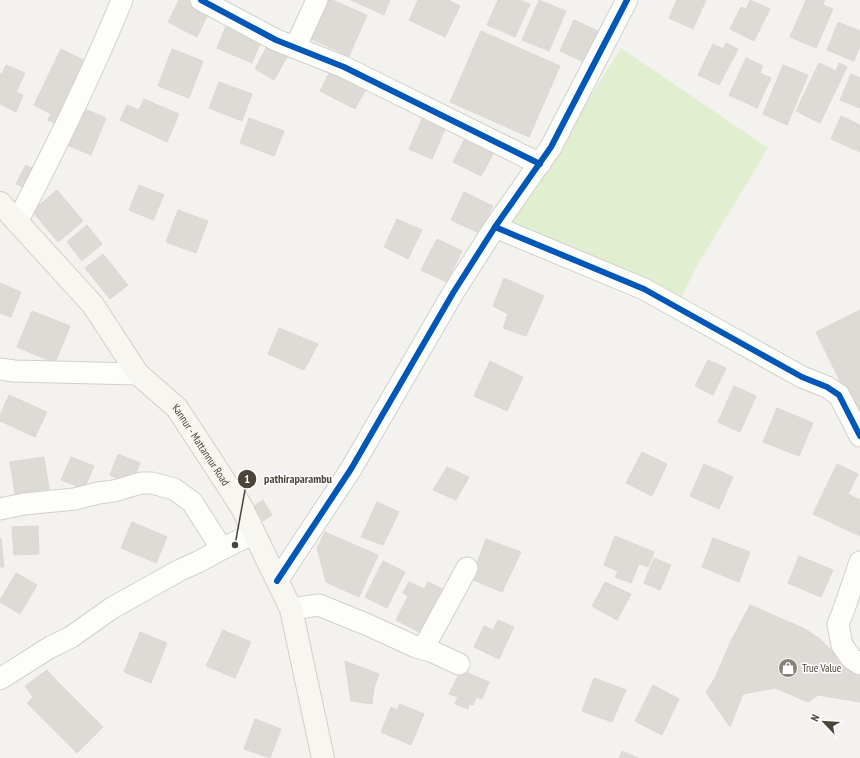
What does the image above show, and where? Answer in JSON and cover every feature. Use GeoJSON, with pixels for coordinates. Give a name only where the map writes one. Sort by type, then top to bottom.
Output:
{"type":"FeatureCollection","features":[{"type":"Feature","properties":{"kind":"main road","name":"Kannur - Mattannur Road"},"geometry":{"type":"LineString","coordinates":[[0,203],[92,305],[138,374],[177,408],[241,506],[291,609],[323,758]]}},
{"type":"Feature","properties":{"kind":"street"},"geometry":{"type":"LineString","coordinates":[[17,222],[52,153],[108,34],[122,0]]}},
{"type":"Feature","properties":{"kind":"street"},"geometry":{"type":"LineString","coordinates":[[201,0],[276,40],[344,67],[540,164]]}},
{"type":"Feature","properties":{"kind":"street"},"geometry":{"type":"LineString","coordinates":[[295,48],[317,0]]}},
{"type":"Feature","properties":{"kind":"street"},"geometry":{"type":"LineString","coordinates":[[277,580],[351,470],[453,294],[495,228],[551,147],[627,0]]}},
{"type":"Feature","properties":{"kind":"street"},"geometry":{"type":"LineString","coordinates":[[495,228],[644,289],[802,377],[827,387],[840,395],[860,436]]}},
{"type":"Feature","properties":{"kind":"street"},"geometry":{"type":"LineString","coordinates":[[0,369],[14,371],[138,374]]}},
{"type":"Feature","properties":{"kind":"street"},"geometry":{"type":"LineString","coordinates":[[0,509],[24,504],[75,499],[98,493],[114,491],[141,483],[152,483],[174,489],[192,502],[222,549]]}},
{"type":"Feature","properties":{"kind":"street"},"geometry":{"type":"LineString","coordinates":[[0,679],[49,648],[71,637],[112,608],[254,533]]}},
{"type":"Feature","properties":{"kind":"street"},"geometry":{"type":"LineString","coordinates":[[860,562],[838,624],[842,645],[851,658],[860,664]]}},
{"type":"Feature","properties":{"kind":"street"},"geometry":{"type":"LineString","coordinates":[[423,649],[467,568]]}},
{"type":"Feature","properties":{"kind":"street"},"geometry":{"type":"LineString","coordinates":[[291,609],[319,605],[416,647],[431,650],[459,664]]}},
{"type":"Feature","properties":{"kind":"green space"},"geometry":{"type":"Polygon","coordinates":[[[621,48],[768,148],[695,269],[680,300],[600,261],[511,222],[621,48]]]}},
{"type":"Feature","properties":{"kind":"building"},"geometry":{"type":"Polygon","coordinates":[[[179,0],[188,0],[210,10],[197,37],[168,22],[179,0]]]}},
{"type":"Feature","properties":{"kind":"building"},"geometry":{"type":"Polygon","coordinates":[[[323,0],[332,0],[367,15],[349,56],[307,37],[323,0]]]}},
{"type":"Feature","properties":{"kind":"building"},"geometry":{"type":"Polygon","coordinates":[[[351,0],[390,0],[384,15],[351,0]]]}},
{"type":"Feature","properties":{"kind":"building"},"geometry":{"type":"Polygon","coordinates":[[[418,0],[448,0],[460,6],[445,37],[409,20],[418,0]]]}},
{"type":"Feature","properties":{"kind":"building"},"geometry":{"type":"Polygon","coordinates":[[[498,0],[520,0],[530,4],[515,37],[487,25],[498,0]]]}},
{"type":"Feature","properties":{"kind":"building"},"geometry":{"type":"Polygon","coordinates":[[[539,0],[566,11],[549,51],[522,40],[539,0]]]}},
{"type":"Feature","properties":{"kind":"building"},"geometry":{"type":"Polygon","coordinates":[[[677,0],[706,0],[693,29],[669,18],[677,0]]]}},
{"type":"Feature","properties":{"kind":"building"},"geometry":{"type":"Polygon","coordinates":[[[750,0],[770,9],[754,41],[730,29],[741,7],[746,9],[750,0]]]}},
{"type":"Feature","properties":{"kind":"building"},"geometry":{"type":"Polygon","coordinates":[[[806,0],[825,0],[823,5],[833,9],[816,48],[790,37],[806,0]]]}},
{"type":"Feature","properties":{"kind":"building"},"geometry":{"type":"Polygon","coordinates":[[[574,20],[600,32],[586,63],[560,51],[574,20]]]}},
{"type":"Feature","properties":{"kind":"building"},"geometry":{"type":"Polygon","coordinates":[[[838,22],[860,31],[860,46],[854,61],[827,50],[838,22]]]}},
{"type":"Feature","properties":{"kind":"building"},"geometry":{"type":"Polygon","coordinates":[[[227,24],[262,39],[252,63],[217,48],[227,24]]]}},
{"type":"Feature","properties":{"kind":"building"},"geometry":{"type":"Polygon","coordinates":[[[481,31],[560,66],[529,137],[450,102],[481,31]]]}},
{"type":"Feature","properties":{"kind":"building"},"geometry":{"type":"Polygon","coordinates":[[[726,43],[738,49],[719,85],[698,75],[713,44],[723,49],[726,43]]]}},
{"type":"Feature","properties":{"kind":"building"},"geometry":{"type":"Polygon","coordinates":[[[267,46],[287,57],[274,80],[255,69],[267,46]]]}},
{"type":"Feature","properties":{"kind":"building"},"geometry":{"type":"Polygon","coordinates":[[[61,49],[89,63],[58,125],[48,120],[51,114],[34,105],[61,49]]]}},
{"type":"Feature","properties":{"kind":"building"},"geometry":{"type":"Polygon","coordinates":[[[172,49],[203,61],[189,98],[158,86],[172,49]]]}},
{"type":"Feature","properties":{"kind":"building"},"geometry":{"type":"Polygon","coordinates":[[[746,58],[763,66],[760,73],[771,78],[757,108],[729,95],[746,58]]]}},
{"type":"Feature","properties":{"kind":"building"},"geometry":{"type":"Polygon","coordinates":[[[819,63],[836,71],[839,63],[847,67],[820,123],[796,111],[819,63]]]}},
{"type":"Feature","properties":{"kind":"building"},"geometry":{"type":"Polygon","coordinates":[[[6,65],[25,73],[16,92],[23,95],[16,112],[0,104],[0,73],[2,74],[6,65]]]}},
{"type":"Feature","properties":{"kind":"building"},"geometry":{"type":"Polygon","coordinates":[[[783,65],[808,75],[787,125],[763,114],[783,65]]]}},
{"type":"Feature","properties":{"kind":"building"},"geometry":{"type":"Polygon","coordinates":[[[330,71],[366,89],[355,109],[320,91],[330,71]]]}},
{"type":"Feature","properties":{"kind":"building"},"geometry":{"type":"Polygon","coordinates":[[[851,74],[860,78],[860,108],[840,100],[851,74]]]}},
{"type":"Feature","properties":{"kind":"building"},"geometry":{"type":"Polygon","coordinates":[[[219,82],[252,94],[242,121],[209,108],[219,82]]]}},
{"type":"Feature","properties":{"kind":"building"},"geometry":{"type":"Polygon","coordinates":[[[144,99],[179,114],[167,142],[120,120],[127,105],[139,110],[144,99]]]}},
{"type":"Feature","properties":{"kind":"building"},"geometry":{"type":"Polygon","coordinates":[[[80,107],[106,118],[91,155],[65,144],[80,107]]]}},
{"type":"Feature","properties":{"kind":"building"},"geometry":{"type":"Polygon","coordinates":[[[841,116],[860,125],[860,152],[831,139],[841,116]]]}},
{"type":"Feature","properties":{"kind":"building"},"geometry":{"type":"Polygon","coordinates":[[[249,118],[284,131],[274,156],[240,143],[249,118]]]}},
{"type":"Feature","properties":{"kind":"building"},"geometry":{"type":"Polygon","coordinates":[[[422,119],[445,129],[432,159],[409,149],[422,119]]]}},
{"type":"Feature","properties":{"kind":"building"},"geometry":{"type":"Polygon","coordinates":[[[464,140],[493,154],[481,176],[453,162],[464,140]]]}},
{"type":"Feature","properties":{"kind":"building"},"geometry":{"type":"Polygon","coordinates":[[[26,165],[38,171],[29,190],[16,184],[26,165]]]}},
{"type":"Feature","properties":{"kind":"building"},"geometry":{"type":"Polygon","coordinates":[[[139,185],[164,195],[153,220],[129,210],[139,185]]]}},
{"type":"Feature","properties":{"kind":"building"},"geometry":{"type":"Polygon","coordinates":[[[57,190],[83,221],[58,242],[32,211],[57,190]]]}},
{"type":"Feature","properties":{"kind":"building"},"geometry":{"type":"Polygon","coordinates":[[[464,192],[493,206],[479,233],[451,220],[464,192]]]}},
{"type":"Feature","properties":{"kind":"building"},"geometry":{"type":"Polygon","coordinates":[[[178,210],[208,221],[196,253],[166,242],[178,210]]]}},
{"type":"Feature","properties":{"kind":"building"},"geometry":{"type":"Polygon","coordinates":[[[397,219],[422,230],[408,259],[384,247],[397,219]]]}},
{"type":"Feature","properties":{"kind":"building"},"geometry":{"type":"Polygon","coordinates":[[[87,225],[102,244],[82,261],[67,242],[87,225]]]}},
{"type":"Feature","properties":{"kind":"building"},"geometry":{"type":"Polygon","coordinates":[[[437,239],[462,251],[447,282],[421,270],[437,239]]]}},
{"type":"Feature","properties":{"kind":"building"},"geometry":{"type":"Polygon","coordinates":[[[103,254],[128,285],[110,299],[85,268],[103,254]]]}},
{"type":"Feature","properties":{"kind":"building"},"geometry":{"type":"Polygon","coordinates":[[[504,278],[544,296],[526,336],[503,328],[508,314],[493,306],[504,278]]]}},
{"type":"Feature","properties":{"kind":"building"},"geometry":{"type":"Polygon","coordinates":[[[0,283],[21,292],[11,317],[0,313],[0,283]]]}},
{"type":"Feature","properties":{"kind":"building"},"geometry":{"type":"Polygon","coordinates":[[[860,310],[860,422],[816,332],[860,310]]]}},
{"type":"Feature","properties":{"kind":"building"},"geometry":{"type":"Polygon","coordinates":[[[32,311],[70,326],[55,363],[17,347],[32,311]]]}},
{"type":"Feature","properties":{"kind":"building"},"geometry":{"type":"Polygon","coordinates":[[[279,328],[318,344],[304,370],[268,354],[279,328]]]}},
{"type":"Feature","properties":{"kind":"building"},"geometry":{"type":"Polygon","coordinates":[[[708,360],[726,368],[713,395],[695,386],[708,360]]]}},
{"type":"Feature","properties":{"kind":"building"},"geometry":{"type":"Polygon","coordinates":[[[490,361],[523,377],[507,411],[474,396],[490,361]]]}},
{"type":"Feature","properties":{"kind":"building"},"geometry":{"type":"Polygon","coordinates":[[[734,386],[756,396],[740,432],[718,422],[734,386]]]}},
{"type":"Feature","properties":{"kind":"building"},"geometry":{"type":"Polygon","coordinates":[[[9,395],[47,412],[35,437],[0,421],[0,415],[9,395]]]}},
{"type":"Feature","properties":{"kind":"building"},"geometry":{"type":"Polygon","coordinates":[[[777,408],[813,423],[799,456],[763,442],[777,408]]]}},
{"type":"Feature","properties":{"kind":"building"},"geometry":{"type":"Polygon","coordinates":[[[642,452],[667,464],[652,496],[626,483],[642,452]]]}},
{"type":"Feature","properties":{"kind":"building"},"geometry":{"type":"Polygon","coordinates":[[[118,454],[140,463],[132,484],[110,475],[118,454]]]}},
{"type":"Feature","properties":{"kind":"building"},"geometry":{"type":"Polygon","coordinates":[[[44,457],[49,489],[15,494],[10,462],[44,457]]]}},
{"type":"Feature","properties":{"kind":"building"},"geometry":{"type":"Polygon","coordinates":[[[71,457],[94,466],[84,489],[61,480],[71,457]]]}},
{"type":"Feature","properties":{"kind":"building"},"geometry":{"type":"Polygon","coordinates":[[[704,464],[733,477],[719,509],[690,496],[704,464]]]}},
{"type":"Feature","properties":{"kind":"building"},"geometry":{"type":"Polygon","coordinates":[[[837,464],[858,474],[848,494],[860,500],[860,536],[813,514],[837,464]]]}},
{"type":"Feature","properties":{"kind":"building"},"geometry":{"type":"Polygon","coordinates":[[[447,467],[469,477],[456,500],[433,490],[447,467]]]}},
{"type":"Feature","properties":{"kind":"building"},"geometry":{"type":"Polygon","coordinates":[[[263,500],[272,515],[263,521],[254,506],[263,500]]]}},
{"type":"Feature","properties":{"kind":"building"},"geometry":{"type":"Polygon","coordinates":[[[377,502],[399,512],[383,545],[361,537],[377,502]]]}},
{"type":"Feature","properties":{"kind":"building"},"geometry":{"type":"Polygon","coordinates":[[[132,522],[167,537],[156,563],[121,548],[132,522]]]}},
{"type":"Feature","properties":{"kind":"building"},"geometry":{"type":"Polygon","coordinates":[[[38,526],[39,554],[14,555],[12,527],[38,526]]]}},
{"type":"Feature","properties":{"kind":"building"},"geometry":{"type":"Polygon","coordinates":[[[325,532],[378,555],[359,597],[326,582],[317,548],[325,532]]]}},
{"type":"Feature","properties":{"kind":"building"},"geometry":{"type":"Polygon","coordinates":[[[615,536],[654,552],[648,567],[639,564],[631,583],[615,577],[618,571],[604,565],[615,536]]]}},
{"type":"Feature","properties":{"kind":"building"},"geometry":{"type":"Polygon","coordinates":[[[1,538],[4,567],[0,567],[1,538]]]}},
{"type":"Feature","properties":{"kind":"building"},"geometry":{"type":"Polygon","coordinates":[[[713,538],[750,552],[739,582],[702,567],[713,538]]]}},
{"type":"Feature","properties":{"kind":"building"},"geometry":{"type":"Polygon","coordinates":[[[486,539],[521,552],[502,592],[471,579],[486,539]]]}},
{"type":"Feature","properties":{"kind":"building"},"geometry":{"type":"Polygon","coordinates":[[[799,556],[833,570],[821,597],[788,583],[799,556]]]}},
{"type":"Feature","properties":{"kind":"building"},"geometry":{"type":"Polygon","coordinates":[[[654,558],[671,565],[660,590],[644,583],[654,558]]]}},
{"type":"Feature","properties":{"kind":"building"},"geometry":{"type":"Polygon","coordinates":[[[383,561],[405,572],[387,608],[365,597],[383,561]]]}},
{"type":"Feature","properties":{"kind":"building"},"geometry":{"type":"Polygon","coordinates":[[[16,573],[37,585],[20,614],[0,602],[16,573]]]}},
{"type":"Feature","properties":{"kind":"building"},"geometry":{"type":"Polygon","coordinates":[[[409,582],[424,589],[428,582],[445,590],[423,634],[396,620],[408,596],[403,593],[409,582]]]}},
{"type":"Feature","properties":{"kind":"building"},"geometry":{"type":"Polygon","coordinates":[[[605,582],[631,594],[617,620],[592,606],[605,582]]]}},
{"type":"Feature","properties":{"kind":"building","name":"True Value"},"geometry":{"type":"Polygon","coordinates":[[[750,605],[805,629],[820,639],[834,653],[860,670],[860,702],[818,695],[808,702],[775,688],[743,694],[730,727],[706,692],[715,678],[730,643],[750,605]]]}},
{"type":"Feature","properties":{"kind":"building"},"geometry":{"type":"Polygon","coordinates":[[[498,620],[514,627],[499,659],[474,647],[484,626],[493,630],[498,620]]]}},
{"type":"Feature","properties":{"kind":"building"},"geometry":{"type":"Polygon","coordinates":[[[223,630],[251,642],[235,678],[206,666],[223,630]]]}},
{"type":"Feature","properties":{"kind":"building"},"geometry":{"type":"Polygon","coordinates":[[[140,632],[167,643],[151,683],[124,672],[140,632]]]}},
{"type":"Feature","properties":{"kind":"building"},"geometry":{"type":"Polygon","coordinates":[[[345,661],[379,674],[374,688],[372,704],[351,701],[345,661]]]}},
{"type":"Feature","properties":{"kind":"building"},"geometry":{"type":"Polygon","coordinates":[[[47,670],[103,727],[77,753],[27,703],[33,697],[25,686],[47,670]]]}},
{"type":"Feature","properties":{"kind":"building"},"geometry":{"type":"Polygon","coordinates":[[[461,670],[489,682],[482,699],[476,697],[473,705],[469,704],[468,709],[455,704],[458,697],[449,694],[461,670]]]}},
{"type":"Feature","properties":{"kind":"building"},"geometry":{"type":"Polygon","coordinates":[[[594,678],[626,690],[612,722],[582,711],[594,678]]]}},
{"type":"Feature","properties":{"kind":"building"},"geometry":{"type":"Polygon","coordinates":[[[653,685],[679,699],[662,735],[635,721],[653,685]]]}},
{"type":"Feature","properties":{"kind":"building"},"geometry":{"type":"Polygon","coordinates":[[[400,704],[424,714],[411,745],[381,732],[391,707],[397,710],[400,704]]]}},
{"type":"Feature","properties":{"kind":"building"},"geometry":{"type":"Polygon","coordinates":[[[255,719],[281,729],[270,758],[244,749],[255,719]]]}},
{"type":"Feature","properties":{"kind":"building"},"geometry":{"type":"Polygon","coordinates":[[[622,751],[638,758],[619,758],[622,751]]]}},
{"type":"Feature","properties":{"kind":"cycle path"},"geometry":{"type":"LineString","coordinates":[[201,0],[276,40],[344,67],[540,164]]}},
{"type":"Feature","properties":{"kind":"cycle path"},"geometry":{"type":"LineString","coordinates":[[277,581],[351,469],[453,293],[495,227],[551,147],[627,0]]}},
{"type":"Feature","properties":{"kind":"cycle path"},"geometry":{"type":"LineString","coordinates":[[495,227],[644,289],[802,377],[827,387],[839,395],[860,436]]}},
{"type":"Feature","properties":{"kind":"place","name":"pathiraparambu"},"geometry":{"type":"Point","coordinates":[235,545]}},
{"type":"Feature","properties":{"kind":"place","name":"True Value"},"geometry":{"type":"Point","coordinates":[788,668]}}]}
